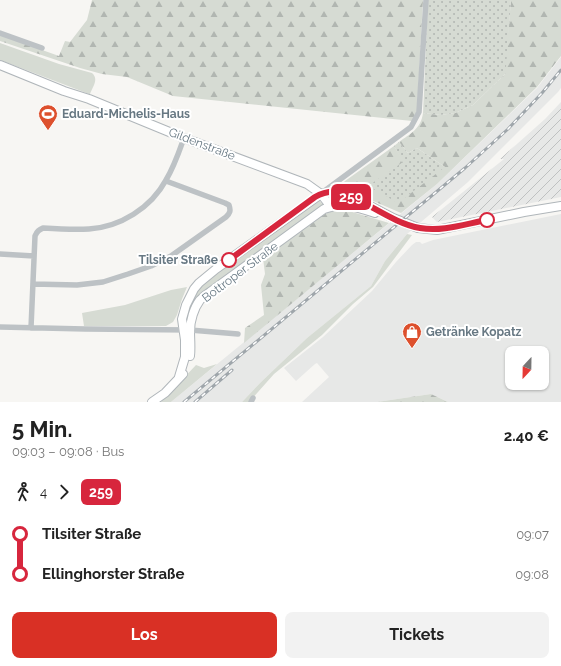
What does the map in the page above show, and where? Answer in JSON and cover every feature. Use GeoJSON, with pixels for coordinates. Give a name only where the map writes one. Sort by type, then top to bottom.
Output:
{"type":"FeatureCollection","features":[{"type":"Feature","properties":{"kind":"main road","name":"Gildenstraße"},"geometry":{"type":"LineString","coordinates":[[0,65],[64,91],[89,99],[184,138],[307,184],[321,194],[331,207]]}},
{"type":"Feature","properties":{"kind":"main road","name":"Bottroper Straße"},"geometry":{"type":"LineString","coordinates":[[187,330],[182,319],[186,305],[194,289],[199,283],[216,269],[321,194],[330,192],[340,193],[357,199],[393,218]]}},
{"type":"Feature","properties":{"kind":"main road","name":"Bottroper Straße"},"geometry":{"type":"LineString","coordinates":[[187,330],[192,321],[195,309],[200,301],[210,292],[324,209],[339,206],[353,206],[393,218],[418,228],[437,230],[561,206]]}},
{"type":"Feature","properties":{"kind":"main road"},"geometry":{"type":"LineString","coordinates":[[152,402],[165,393],[179,377],[185,357],[185,340],[187,330]]}},
{"type":"Feature","properties":{"kind":"street"},"geometry":{"type":"LineString","coordinates":[[321,194],[411,127],[419,112],[426,0]]}},
{"type":"Feature","properties":{"kind":"street"},"geometry":{"type":"LineString","coordinates":[[0,33],[42,48]]}},
{"type":"Feature","properties":{"kind":"street"},"geometry":{"type":"LineString","coordinates":[[31,328],[36,232],[43,228],[90,229],[109,225],[134,214],[158,193],[166,181],[184,138]]}},
{"type":"Feature","properties":{"kind":"street"},"geometry":{"type":"LineString","coordinates":[[33,284],[77,285],[93,283],[115,278],[145,268],[171,256],[230,213],[229,205],[166,181]]}},
{"type":"Feature","properties":{"kind":"street"},"geometry":{"type":"LineString","coordinates":[[0,254],[34,256]]}},
{"type":"Feature","properties":{"kind":"street"},"geometry":{"type":"LineString","coordinates":[[0,327],[187,330],[238,334]]}},
{"type":"Feature","properties":{"kind":"shaded area"},"geometry":{"type":"Polygon","coordinates":[[[561,57],[561,88],[558,92],[468,182],[407,234],[385,261],[371,286],[307,338],[242,402],[171,402],[437,184],[537,88],[561,57]]]}},
{"type":"Feature","properties":{"kind":"shaded area"},"geometry":{"type":"Polygon","coordinates":[[[561,102],[561,197],[437,222],[432,217],[504,159],[500,159],[545,119],[561,102]]]}},
{"type":"Feature","properties":{"kind":"shaded area"},"geometry":{"type":"Polygon","coordinates":[[[561,214],[561,402],[448,402],[431,394],[377,402],[302,402],[329,377],[317,363],[296,381],[284,368],[323,337],[372,291],[412,245],[416,242],[420,242],[422,244],[433,240],[561,214]]]}},
{"type":"Feature","properties":{"kind":"green space"},"geometry":{"type":"Polygon","coordinates":[[[92,0],[423,0],[417,111],[412,121],[173,96],[127,77],[102,74],[80,68],[0,41],[0,35],[59,56],[65,41],[70,42],[87,20],[92,0]]]}},
{"type":"Feature","properties":{"kind":"green space"},"geometry":{"type":"Polygon","coordinates":[[[428,0],[511,0],[506,73],[473,105],[455,113],[440,115],[423,113],[428,0]]]}},
{"type":"Feature","properties":{"kind":"green space"},"geometry":{"type":"Polygon","coordinates":[[[511,0],[561,0],[561,56],[537,87],[437,184],[401,213],[343,188],[341,186],[345,181],[394,146],[404,162],[445,167],[417,148],[408,153],[399,142],[411,134],[417,127],[422,119],[423,113],[440,115],[455,113],[473,105],[506,73],[505,67],[511,0]]]}},
{"type":"Feature","properties":{"kind":"green space"},"geometry":{"type":"Polygon","coordinates":[[[0,43],[59,64],[92,73],[95,80],[90,94],[0,60],[0,43]]]}},
{"type":"Feature","properties":{"kind":"green space"},"geometry":{"type":"Polygon","coordinates":[[[399,142],[408,153],[417,148],[445,167],[398,203],[368,186],[403,162],[394,146],[399,142]]]}},
{"type":"Feature","properties":{"kind":"green space"},"geometry":{"type":"Polygon","coordinates":[[[318,199],[323,205],[201,296],[189,321],[187,321],[193,301],[202,284],[318,199]]]}},
{"type":"Feature","properties":{"kind":"green space"},"geometry":{"type":"Polygon","coordinates":[[[341,210],[389,223],[244,343],[245,328],[264,315],[261,285],[265,274],[263,258],[325,214],[341,210]]]}},
{"type":"Feature","properties":{"kind":"green space"},"geometry":{"type":"Polygon","coordinates":[[[407,234],[412,235],[373,287],[353,304],[322,335],[274,374],[249,402],[242,402],[307,338],[371,286],[385,261],[407,234]]]}},
{"type":"Feature","properties":{"kind":"green space"},"geometry":{"type":"Polygon","coordinates":[[[187,287],[177,315],[173,322],[166,326],[84,326],[82,313],[125,305],[171,290],[187,287]]]}},
{"type":"Feature","properties":{"kind":"green space"},"geometry":{"type":"Polygon","coordinates":[[[217,364],[171,402],[161,402],[196,365],[204,368],[217,364]]]}},
{"type":"Feature","properties":{"kind":"green space"},"geometry":{"type":"Polygon","coordinates":[[[431,394],[448,402],[377,402],[431,394]]]}},
{"type":"Feature","properties":{"kind":"railway"},"geometry":{"type":"LineString","coordinates":[[184,402],[465,168],[508,129],[542,93],[561,70]]}},
{"type":"Feature","properties":{"kind":"railway"},"geometry":{"type":"LineString","coordinates":[[195,402],[232,370]]}},
{"type":"Feature","properties":{"kind":"bus line","name":"259"},"geometry":{"type":"LineString","coordinates":[[229,260],[315,197],[330,192],[340,193],[357,199],[393,218],[418,228],[437,230],[487,220]]}},
{"type":"Feature","properties":{"kind":"place","name":"Eduard-Michelis-Haus"},"geometry":{"type":"Point","coordinates":[48,131]}},
{"type":"Feature","properties":{"kind":"place","name":"Tilsiter Straße"},"geometry":{"type":"Point","coordinates":[229,260]}},
{"type":"Feature","properties":{"kind":"place","name":"Getränke Kopatz"},"geometry":{"type":"Point","coordinates":[412,349]}}]}
